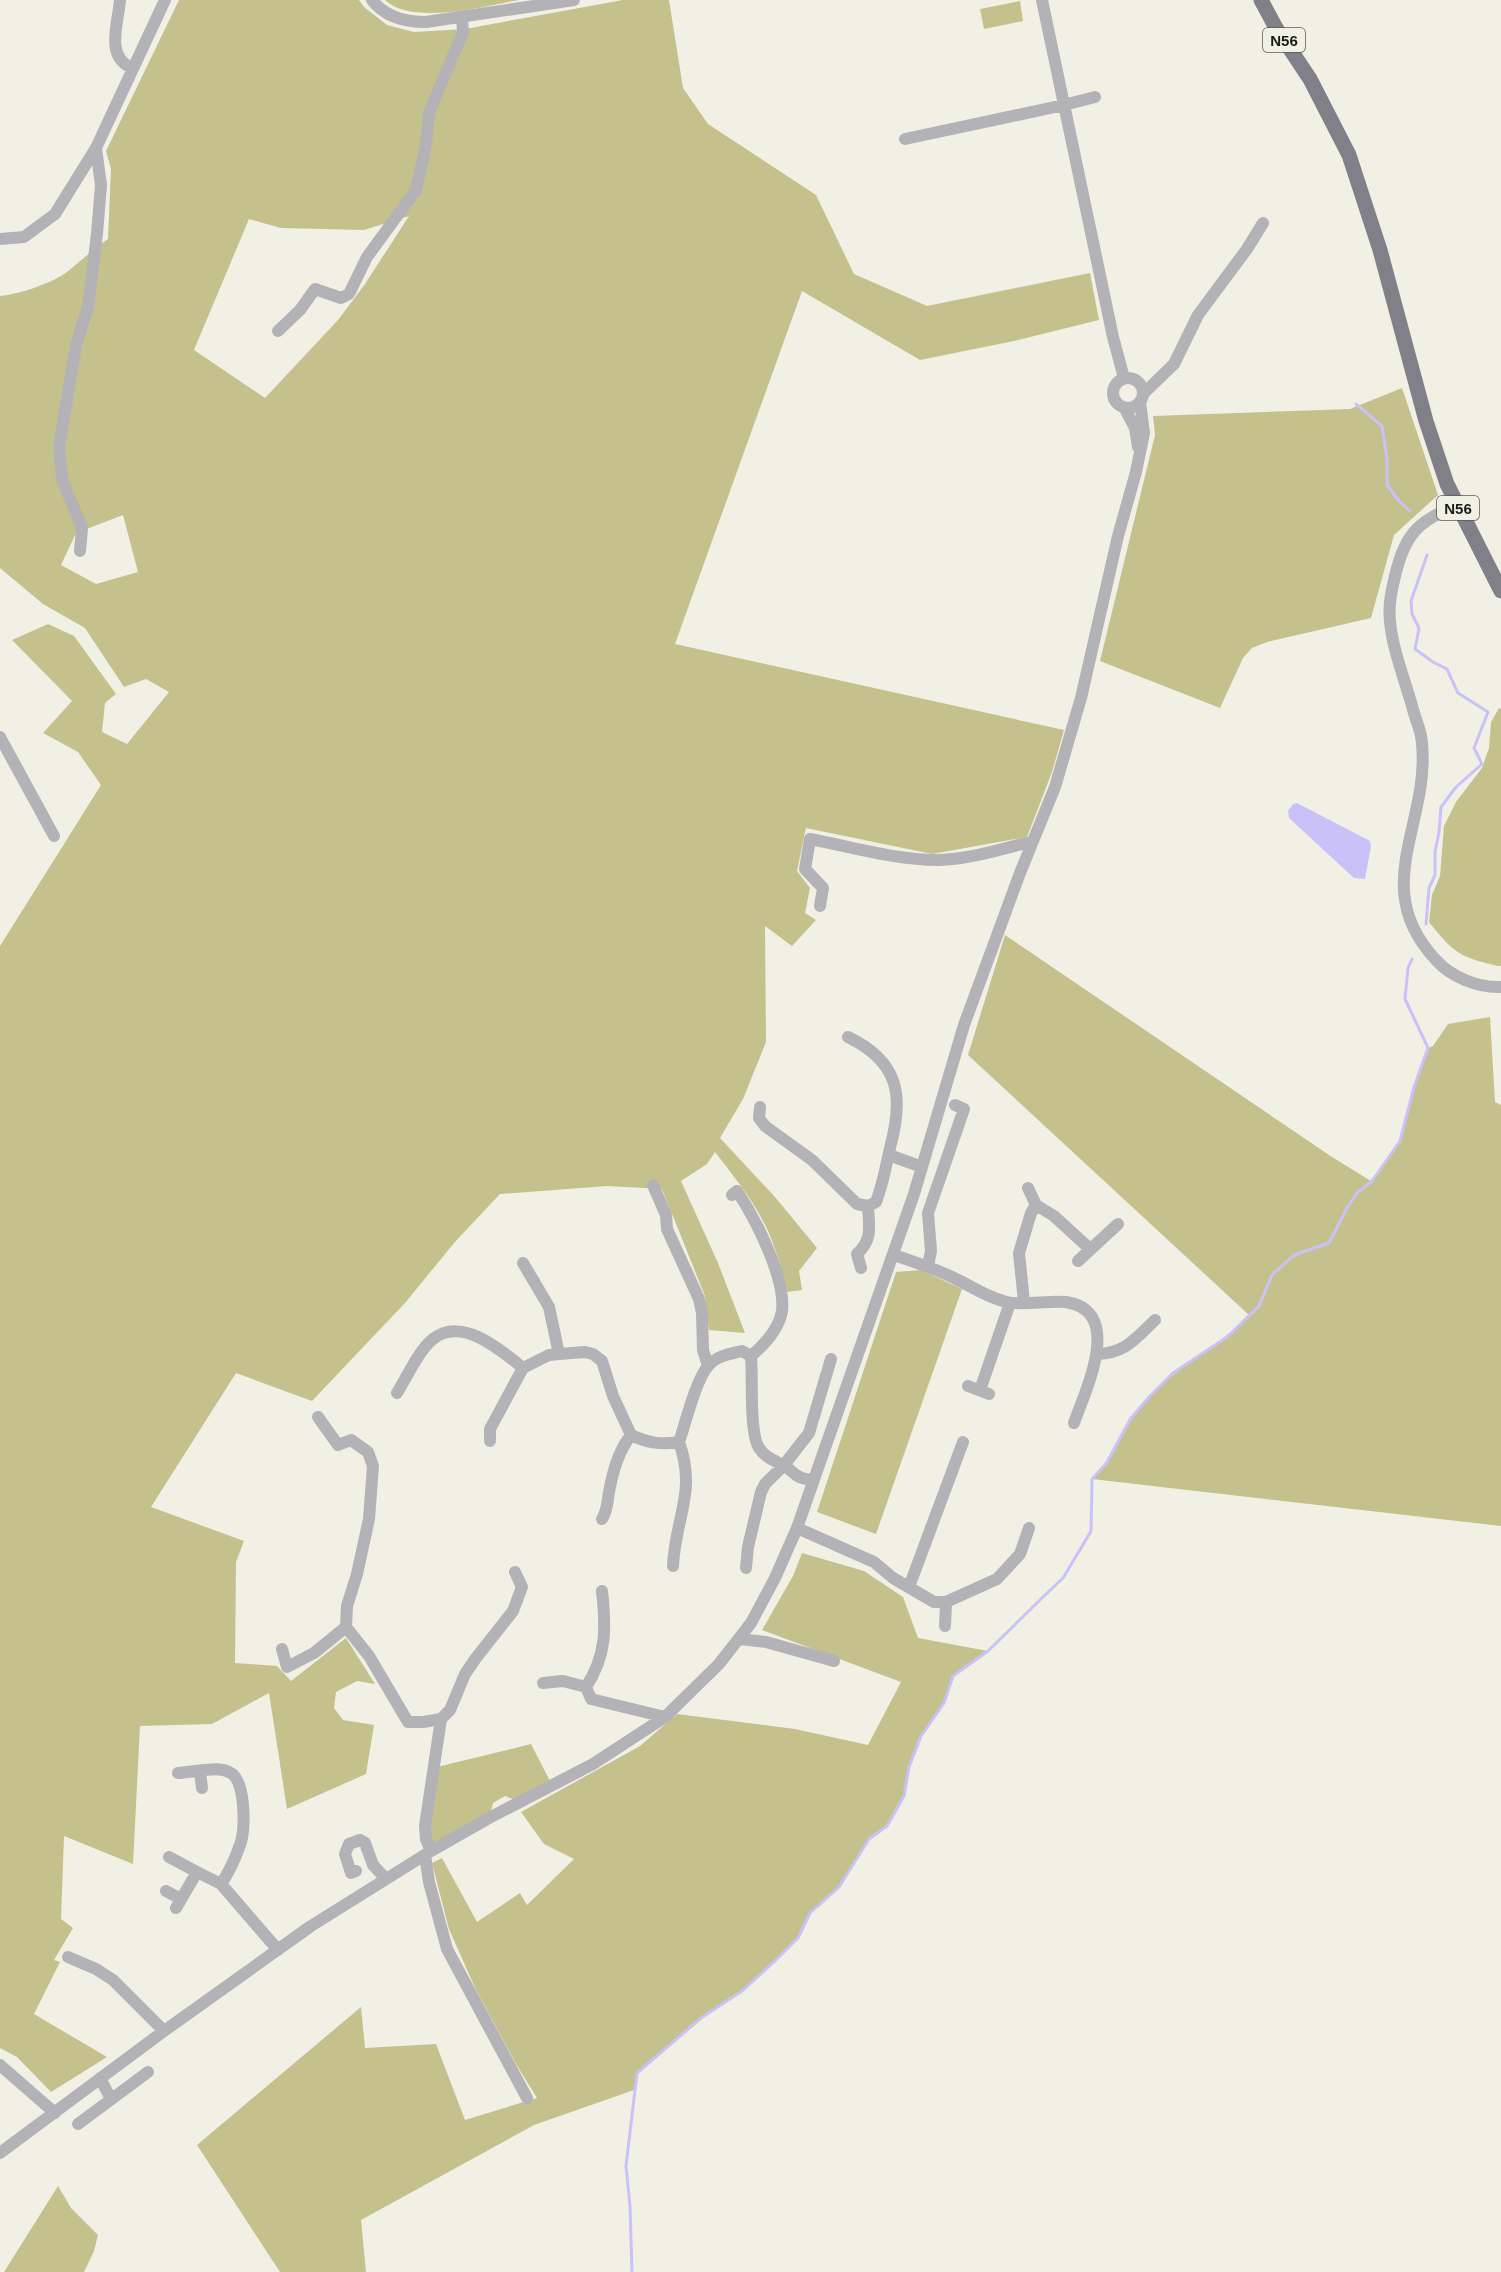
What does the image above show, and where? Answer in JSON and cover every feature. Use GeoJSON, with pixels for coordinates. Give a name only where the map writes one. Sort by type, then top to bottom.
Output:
{"type":"FeatureCollection","features":[{"type":"Feature","properties":{"kind":"main road","name":"N56"},"geometry":{"type":"LineString","coordinates":[[1261,0],[1321,99],[1349,155],[1380,250],[1429,431],[1456,505],[1501,591]]}},
{"type":"Feature","properties":{"kind":"street"},"geometry":{"type":"LineString","coordinates":[[120,0],[115,50],[122,62],[132,68]]}},
{"type":"Feature","properties":{"kind":"street"},"geometry":{"type":"LineString","coordinates":[[0,239],[24,237],[55,214],[96,148],[165,0]]}},
{"type":"Feature","properties":{"kind":"street"},"geometry":{"type":"LineString","coordinates":[[372,0],[394,17],[410,22],[462,17],[574,0]]}},
{"type":"Feature","properties":{"kind":"street"},"geometry":{"type":"LineString","coordinates":[[1042,0],[1113,337],[1124,378]]}},
{"type":"Feature","properties":{"kind":"street"},"geometry":{"type":"LineString","coordinates":[[278,331],[300,310],[315,289],[341,298],[349,294],[367,257],[416,190],[426,144],[429,113],[463,32],[462,17]]}},
{"type":"Feature","properties":{"kind":"street"},"geometry":{"type":"LineString","coordinates":[[905,139],[1095,97]]}},
{"type":"Feature","properties":{"kind":"street"},"geometry":{"type":"LineString","coordinates":[[80,551],[82,528],[62,479],[59,447],[75,345],[88,307],[96,244],[101,185],[96,148]]}},
{"type":"Feature","properties":{"kind":"street"},"geometry":{"type":"LineString","coordinates":[[1124,407],[1133,407],[1174,364],[1198,315],[1247,249],[1263,223]]}},
{"type":"Feature","properties":{"kind":"street"},"geometry":{"type":"LineString","coordinates":[[0,2153],[164,2031],[311,1926],[428,1853],[489,1818],[593,1764],[665,1717],[692,1692],[739,1639],[763,1603],[797,1528],[894,1255],[964,1025],[1054,787],[1081,698],[1144,434],[1142,398],[1138,382],[1132,378],[1124,378],[1116,383],[1113,392],[1116,401],[1124,407],[1135,428],[1139,454]]}},
{"type":"Feature","properties":{"kind":"street"},"geometry":{"type":"LineString","coordinates":[[1138,382],[1160,378]]}},
{"type":"Feature","properties":{"kind":"street"},"geometry":{"type":"LineString","coordinates":[[1456,505],[1430,517],[1416,528],[1401,554],[1391,597],[1391,629],[1422,742],[1423,767],[1407,855],[1403,898],[1410,923],[1418,938],[1439,963],[1461,977],[1479,984],[1501,987]]}},
{"type":"Feature","properties":{"kind":"street"},"geometry":{"type":"LineString","coordinates":[[0,737],[54,836]]}},
{"type":"Feature","properties":{"kind":"street"},"geometry":{"type":"LineString","coordinates":[[820,906],[823,888],[805,869],[810,839],[900,857],[939,860],[990,853],[1033,841]]}},
{"type":"Feature","properties":{"kind":"street"},"geometry":{"type":"LineString","coordinates":[[760,1107],[759,1118],[765,1126],[800,1149],[857,1204],[868,1206],[876,1202],[904,1100],[875,1052],[848,1036]]}},
{"type":"Feature","properties":{"kind":"street"},"geometry":{"type":"LineString","coordinates":[[928,1266],[931,1251],[928,1213],[964,1109],[955,1105]]}},
{"type":"Feature","properties":{"kind":"street"},"geometry":{"type":"LineString","coordinates":[[889,1155],[922,1167]]}},
{"type":"Feature","properties":{"kind":"street"},"geometry":{"type":"LineString","coordinates":[[653,1185],[666,1215],[667,1229],[699,1299],[702,1313],[703,1350],[708,1366]]}},
{"type":"Feature","properties":{"kind":"street"},"geometry":{"type":"LineString","coordinates":[[1028,1188],[1036,1205],[1054,1216],[1090,1250]]}},
{"type":"Feature","properties":{"kind":"street"},"geometry":{"type":"LineString","coordinates":[[732,1195],[737,1191],[762,1234],[776,1272],[782,1309],[775,1328],[751,1356],[754,1435],[759,1448],[767,1457],[784,1465],[800,1479],[814,1480]]}},
{"type":"Feature","properties":{"kind":"street"},"geometry":{"type":"LineString","coordinates":[[1024,1302],[1019,1253],[1036,1205]]}},
{"type":"Feature","properties":{"kind":"street"},"geometry":{"type":"LineString","coordinates":[[861,1268],[857,1254],[866,1245],[869,1232],[868,1206]]}},
{"type":"Feature","properties":{"kind":"street"},"geometry":{"type":"LineString","coordinates":[[1078,1261],[1118,1224]]}},
{"type":"Feature","properties":{"kind":"street"},"geometry":{"type":"LineString","coordinates":[[894,1255],[928,1266],[992,1298],[1010,1303],[1068,1302],[1083,1308],[1093,1320],[1099,1339],[1098,1354],[1073,1423]]}},
{"type":"Feature","properties":{"kind":"street"},"geometry":{"type":"LineString","coordinates":[[523,1263],[549,1307],[559,1354]]}},
{"type":"Feature","properties":{"kind":"street"},"geometry":{"type":"LineString","coordinates":[[979,1390],[1010,1303]]}},
{"type":"Feature","properties":{"kind":"street"},"geometry":{"type":"LineString","coordinates":[[1098,1354],[1121,1350],[1155,1320]]}},
{"type":"Feature","properties":{"kind":"street"},"geometry":{"type":"LineString","coordinates":[[398,1393],[422,1352],[432,1339],[443,1333],[460,1330],[476,1336],[523,1368]]}},
{"type":"Feature","properties":{"kind":"street"},"geometry":{"type":"LineString","coordinates":[[673,1566],[675,1535],[687,1492],[685,1462],[679,1442],[698,1387],[708,1366],[723,1356],[742,1351],[751,1356]]}},
{"type":"Feature","properties":{"kind":"street"},"geometry":{"type":"LineString","coordinates":[[490,1441],[490,1429],[523,1368],[549,1355],[585,1352],[594,1354],[602,1361],[613,1396],[631,1435],[651,1443],[679,1442]]}},
{"type":"Feature","properties":{"kind":"street"},"geometry":{"type":"LineString","coordinates":[[746,1568],[748,1547],[761,1492],[809,1433],[831,1359]]}},
{"type":"Feature","properties":{"kind":"street"},"geometry":{"type":"LineString","coordinates":[[318,1417],[338,1445],[351,1440],[368,1452],[373,1466],[369,1519],[357,1574],[347,1606],[346,1627],[369,1656],[408,1722],[441,1719],[450,1710],[465,1674],[513,1611],[522,1587],[515,1572]]}},
{"type":"Feature","properties":{"kind":"street"},"geometry":{"type":"LineString","coordinates":[[602,1518],[608,1509],[608,1496],[616,1461],[623,1445],[631,1435]]}},
{"type":"Feature","properties":{"kind":"street"},"geometry":{"type":"LineString","coordinates":[[909,1587],[963,1442]]}},
{"type":"Feature","properties":{"kind":"street"},"geometry":{"type":"LineString","coordinates":[[797,1528],[874,1562],[934,1602],[946,1602],[997,1579],[1020,1554],[1029,1528]]}},
{"type":"Feature","properties":{"kind":"street"},"geometry":{"type":"LineString","coordinates":[[586,1687],[593,1676],[606,1626],[602,1591]]}},
{"type":"Feature","properties":{"kind":"street"},"geometry":{"type":"LineString","coordinates":[[945,1626],[946,1602]]}},
{"type":"Feature","properties":{"kind":"street"},"geometry":{"type":"LineString","coordinates":[[282,1649],[287,1667],[314,1653],[346,1627]]}},
{"type":"Feature","properties":{"kind":"street"},"geometry":{"type":"LineString","coordinates":[[739,1639],[766,1642],[800,1658],[834,1661]]}},
{"type":"Feature","properties":{"kind":"street"},"geometry":{"type":"LineString","coordinates":[[543,1683],[563,1681],[586,1687]]}},
{"type":"Feature","properties":{"kind":"street"},"geometry":{"type":"LineString","coordinates":[[586,1687],[591,1699],[665,1717]]}},
{"type":"Feature","properties":{"kind":"street"},"geometry":{"type":"LineString","coordinates":[[441,1719],[425,1826],[429,1882],[447,1949],[527,2098]]}},
{"type":"Feature","properties":{"kind":"street"},"geometry":{"type":"LineString","coordinates":[[178,1773],[228,1771],[238,1780],[241,1788],[242,1839],[221,1884]]}},
{"type":"Feature","properties":{"kind":"street"},"geometry":{"type":"LineString","coordinates":[[200,1772],[201,1788]]}},
{"type":"Feature","properties":{"kind":"street"},"geometry":{"type":"LineString","coordinates":[[356,1871],[351,1873],[346,1861],[346,1849],[348,1844],[367,1837],[374,1865],[386,1879]]}},
{"type":"Feature","properties":{"kind":"street"},"geometry":{"type":"LineString","coordinates":[[169,1857],[221,1884],[278,1950]]}},
{"type":"Feature","properties":{"kind":"street"},"geometry":{"type":"LineString","coordinates":[[166,1891],[179,1904],[197,1872]]}},
{"type":"Feature","properties":{"kind":"street"},"geometry":{"type":"LineString","coordinates":[[68,1957],[96,1969],[113,1980],[164,2031]]}},
{"type":"Feature","properties":{"kind":"street"},"geometry":{"type":"LineString","coordinates":[[0,2065],[55,2112]]}},
{"type":"Feature","properties":{"kind":"street"},"geometry":{"type":"LineString","coordinates":[[78,2124],[148,2072]]}},
{"type":"Feature","properties":{"kind":"street"},"geometry":{"type":"LineString","coordinates":[[100,2078],[111,2099]]}},
{"type":"Feature","properties":{"kind":"shaded area"},"geometry":{"type":"Polygon","coordinates":[[[179,0],[359,0],[364,7],[387,25],[414,32],[465,29],[623,0],[669,0],[683,88],[708,124],[816,195],[854,274],[927,306],[1090,273],[1099,320],[1014,341],[920,360],[802,291],[675,644],[1064,730],[1052,772],[1027,837],[932,854],[806,828],[797,871],[810,888],[805,913],[816,920],[792,946],[765,926],[766,1042],[743,1099],[720,1138],[775,1197],[817,1248],[799,1271],[802,1290],[787,1292],[774,1247],[763,1221],[747,1194],[715,1152],[707,1164],[681,1181],[718,1263],[745,1333],[709,1330],[705,1296],[662,1189],[607,1186],[500,1194],[454,1243],[405,1303],[312,1401],[236,1373],[151,1507],[244,1541],[236,1562],[235,1663],[277,1666],[291,1681],[346,1638],[375,1684],[357,1681],[336,1692],[334,1708],[343,1720],[374,1725],[366,1774],[287,1809],[269,1693],[212,1724],[140,1726],[133,1864],[64,1836],[61,1919],[73,1928],[54,1960],[60,1962],[34,2014],[107,2057],[51,2092],[17,2057],[0,2048],[0,946],[101,785],[78,752],[43,733],[72,701],[12,640],[48,624],[74,636],[116,694],[105,703],[102,732],[127,744],[169,692],[146,679],[124,687],[85,628],[43,604],[0,568],[0,296],[35,288],[52,281],[67,272],[108,239],[111,169],[106,151],[179,0]],[[409,216],[364,230],[281,228],[249,219],[194,350],[265,398],[338,320],[365,284],[409,216]],[[123,515],[76,533],[61,565],[96,584],[138,572],[123,515]]]}},
{"type":"Feature","properties":{"kind":"shaded area"},"geometry":{"type":"Polygon","coordinates":[[[385,0],[519,0],[430,13],[397,8],[385,0]]]}},
{"type":"Feature","properties":{"kind":"shaded area"},"geometry":{"type":"Polygon","coordinates":[[[1020,1],[1023,21],[984,29],[980,9],[1020,1]]]}},
{"type":"Feature","properties":{"kind":"shaded area"},"geometry":{"type":"Polygon","coordinates":[[[1402,388],[1438,495],[1394,535],[1371,618],[1267,642],[1252,648],[1243,658],[1220,708],[1100,661],[1155,435],[1153,416],[1350,409],[1402,388]]]}},
{"type":"Feature","properties":{"kind":"shaded area"},"geometry":{"type":"Polygon","coordinates":[[[1499,708],[1501,709],[1501,966],[1474,960],[1458,952],[1429,922],[1432,895],[1440,876],[1444,826],[1456,802],[1482,768],[1489,748],[1491,722],[1499,708]]]}},
{"type":"Feature","properties":{"kind":"shaded area"},"geometry":{"type":"Polygon","coordinates":[[[1297,803],[1370,841],[1365,879],[1354,878],[1289,818],[1288,811],[1293,804],[1297,803]]]}},
{"type":"Feature","properties":{"kind":"shaded area"},"geometry":{"type":"Polygon","coordinates":[[[1005,935],[1332,1157],[1371,1181],[1401,1141],[1414,1087],[1428,1048],[1433,1046],[1448,1024],[1490,1017],[1495,1102],[1501,1105],[1501,1526],[1092,1479],[1101,1469],[1136,1413],[1153,1393],[1249,1315],[968,1055],[1005,935]]]}},
{"type":"Feature","properties":{"kind":"shaded area"},"geometry":{"type":"Polygon","coordinates":[[[921,1270],[962,1289],[876,1534],[817,1512],[896,1272],[921,1270]]]}},
{"type":"Feature","properties":{"kind":"shaded area"},"geometry":{"type":"Polygon","coordinates":[[[802,1553],[864,1571],[903,1597],[918,1638],[988,1651],[953,1676],[944,1703],[921,1736],[909,1767],[904,1796],[887,1826],[869,1839],[839,1887],[810,1913],[798,1938],[742,1991],[701,2018],[637,2073],[634,2090],[534,2125],[361,2220],[366,2272],[280,2272],[197,2145],[361,2007],[365,2048],[436,2044],[465,2120],[537,2098],[476,1990],[449,1929],[432,1863],[442,1858],[477,1922],[520,1893],[527,1905],[574,1859],[544,1844],[521,1812],[640,1746],[677,1714],[795,1729],[868,1745],[901,1682],[762,1630],[793,1576],[802,1553]]]}},
{"type":"Feature","properties":{"kind":"shaded area"},"geometry":{"type":"Polygon","coordinates":[[[531,1744],[550,1781],[513,1799],[505,1796],[493,1803],[491,1811],[434,1843],[430,1836],[428,1817],[437,1767],[531,1744]]]}},
{"type":"Feature","properties":{"kind":"shaded area"},"geometry":{"type":"Polygon","coordinates":[[[58,2186],[71,2208],[98,2235],[94,2251],[84,2272],[4,2272],[58,2186]]]}},
{"type":"Feature","properties":{"kind":"waterway"},"geometry":{"type":"LineString","coordinates":[[1356,404],[1382,426],[1387,459],[1387,485],[1410,511]]}},
{"type":"Feature","properties":{"kind":"waterway"},"geometry":{"type":"LineString","coordinates":[[1426,924],[1429,888],[1435,875],[1435,852],[1441,807],[1456,787],[1482,764],[1474,748],[1488,712],[1458,693],[1447,669],[1415,649],[1419,628],[1412,614],[1411,601],[1427,555]]}},
{"type":"Feature","properties":{"kind":"waterway"},"geometry":{"type":"LineString","coordinates":[[632,2272],[626,2166],[637,2073],[701,2018],[742,1991],[798,1938],[810,1913],[839,1887],[869,1839],[887,1826],[904,1796],[909,1767],[921,1736],[944,1703],[953,1676],[988,1651],[1063,1578],[1091,1531],[1092,1479],[1106,1464],[1131,1418],[1173,1373],[1227,1337],[1259,1306],[1272,1275],[1294,1255],[1329,1243],[1357,1193],[1372,1181],[1400,1141],[1414,1087],[1428,1048],[1405,999],[1408,968],[1412,959]]}}]}
